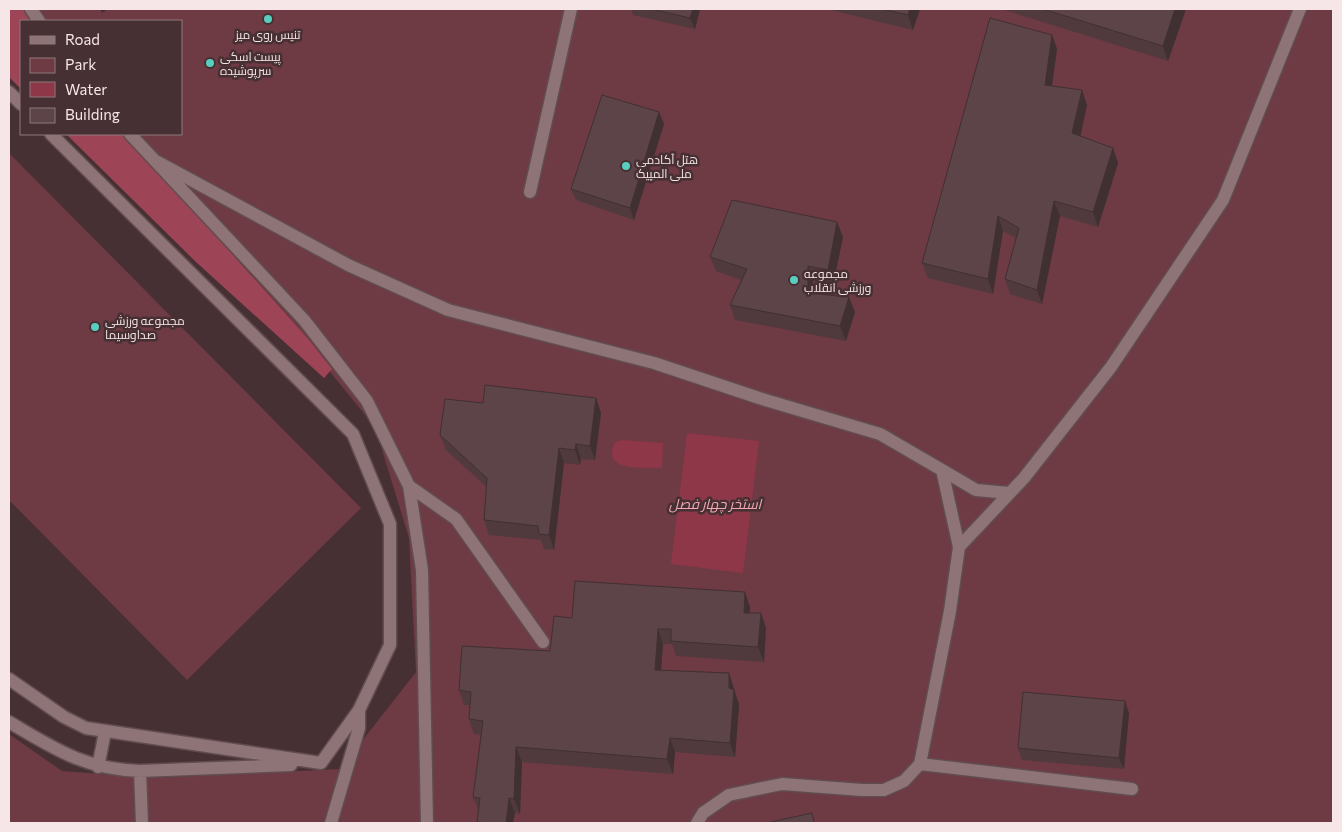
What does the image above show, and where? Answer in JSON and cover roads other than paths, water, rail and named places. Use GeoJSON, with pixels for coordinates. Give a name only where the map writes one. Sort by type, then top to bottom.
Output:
{"type":"FeatureCollection","features":[{"type":"Feature","properties":{"kind":"lane"},"geometry":{"type":"LineString","coordinates":[[31,9],[38,20]]}},
{"type":"Feature","properties":{"kind":"lane"},"geometry":{"type":"LineString","coordinates":[[530,192],[571,9]]}},
{"type":"Feature","properties":{"kind":"lane"},"geometry":{"type":"LineString","coordinates":[[959,547],[1024,478],[1111,367],[1223,200],[1300,9]]}},
{"type":"Feature","properties":{"kind":"lane"},"geometry":{"type":"LineString","coordinates":[[9,92],[20,103]]}},
{"type":"Feature","properties":{"kind":"lane"},"geometry":{"type":"LineString","coordinates":[[52,135],[352,434],[390,524],[390,645],[359,710],[321,763]]}},
{"type":"Feature","properties":{"kind":"lane"},"geometry":{"type":"LineString","coordinates":[[131,135],[310,327],[367,401],[409,486],[422,570],[427,823]]}},
{"type":"Feature","properties":{"kind":"lane"},"geometry":{"type":"LineString","coordinates":[[156,161],[348,265],[448,310],[654,363],[759,398],[880,434],[976,490],[1010,493]]}},
{"type":"Feature","properties":{"kind":"lane"},"geometry":{"type":"LineString","coordinates":[[697,823],[703,813],[729,795],[782,784],[884,790],[904,781],[920,764],[950,611],[959,547],[942,470]]}},
{"type":"Feature","properties":{"kind":"lane"},"geometry":{"type":"LineString","coordinates":[[409,486],[456,519],[544,642]]}},
{"type":"Feature","properties":{"kind":"lane"},"geometry":{"type":"LineString","coordinates":[[9,679],[64,716],[86,728],[321,763]]}},
{"type":"Feature","properties":{"kind":"lane"},"geometry":{"type":"LineString","coordinates":[[331,823],[359,728],[359,710]]}},
{"type":"Feature","properties":{"kind":"lane"},"geometry":{"type":"LineString","coordinates":[[9,722],[76,760],[98,767],[118,770],[140,771],[321,763]]}},
{"type":"Feature","properties":{"kind":"lane"},"geometry":{"type":"LineString","coordinates":[[98,767],[105,732]]}},
{"type":"Feature","properties":{"kind":"lane"},"geometry":{"type":"LineString","coordinates":[[920,764],[1132,789]]}},
{"type":"Feature","properties":{"kind":"lane"},"geometry":{"type":"LineString","coordinates":[[140,771],[142,823]]}},
{"type":"Feature","properties":{"kind":"water","name":"استخر چهار فصل"},"geometry":{"type":"Polygon","coordinates":[[[687,433],[759,441],[743,573],[671,564],[687,433]]]}},
{"type":"Feature","properties":{"kind":"water"},"geometry":{"type":"Polygon","coordinates":[[[623,440],[663,443],[662,468],[635,468],[619,464],[613,459],[612,452],[615,442],[623,440]]]}},
{"type":"Feature","properties":{"kind":"place","name":"تنیس روی میز"},"geometry":{"type":"Point","coordinates":[268,19]}},
{"type":"Feature","properties":{"kind":"place","name":"پیست اسکی سرپوشیده"},"geometry":{"type":"Point","coordinates":[210,63]}},
{"type":"Feature","properties":{"kind":"place","name":"هتل آکادمی ملی المپیک"},"geometry":{"type":"Point","coordinates":[626,166]}},
{"type":"Feature","properties":{"kind":"place","name":"مجموعه ورزشی انقلاب"},"geometry":{"type":"Point","coordinates":[794,280]}},
{"type":"Feature","properties":{"kind":"place","name":"مجموعه ورزشی صداوسیما"},"geometry":{"type":"Point","coordinates":[95,327]}}]}
